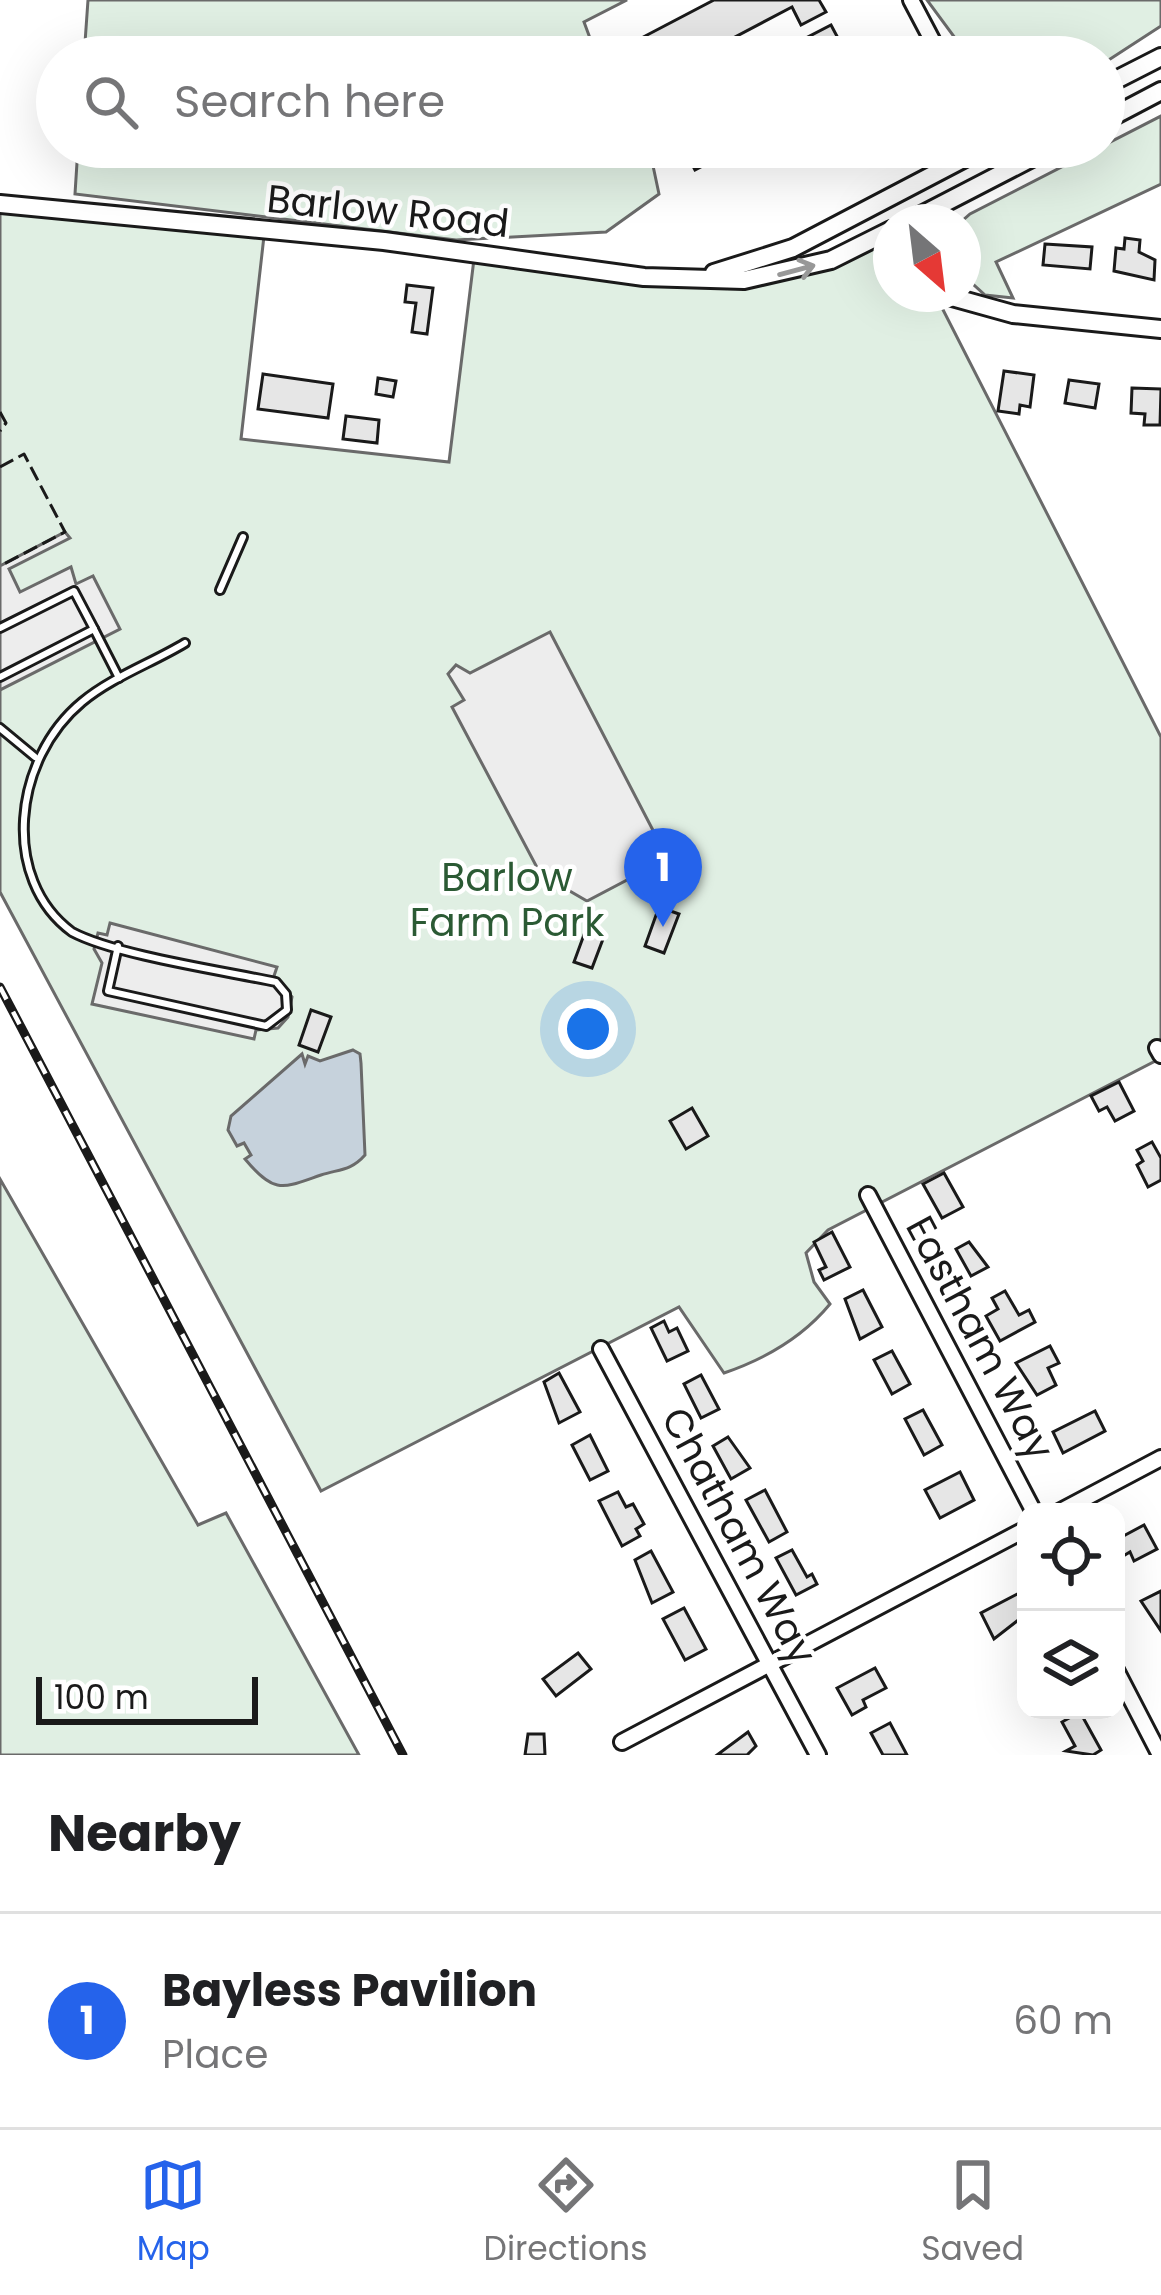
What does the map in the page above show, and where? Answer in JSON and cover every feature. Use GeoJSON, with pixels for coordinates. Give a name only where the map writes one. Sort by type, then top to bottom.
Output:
{"type":"FeatureCollection","features":[{"type":"Feature","properties":{"kind":"street"},"geometry":{"type":"LineString","coordinates":[[910,0],[930,36]]}},
{"type":"Feature","properties":{"kind":"street"},"geometry":{"type":"LineString","coordinates":[[1125,75],[1161,56]]}},
{"type":"Feature","properties":{"kind":"street"},"geometry":{"type":"LineString","coordinates":[[1125,110],[1161,92]]}},
{"type":"Feature","properties":{"kind":"street"},"geometry":{"type":"LineString","coordinates":[[883,204],[949,168]]}},
{"type":"Feature","properties":{"kind":"street"},"geometry":{"type":"LineString","coordinates":[[1002,168],[1005,172]]}},
{"type":"Feature","properties":{"kind":"street"},"geometry":{"type":"LineString","coordinates":[[943,204],[1013,168]]}},
{"type":"Feature","properties":{"kind":"street","name":"Barlow Road"},"geometry":{"type":"LineString","coordinates":[[0,204],[385,241],[644,277],[774,276],[831,260],[873,239]]}},
{"type":"Feature","properties":{"kind":"street","name":"Barlow Road"},"geometry":{"type":"LineString","coordinates":[[696,277],[793,248],[873,209]]}},
{"type":"Feature","properties":{"kind":"street"},"geometry":{"type":"LineString","coordinates":[[981,305],[1013,314],[1161,329]]}},
{"type":"Feature","properties":{"kind":"street","name":"Eastham Way"},"geometry":{"type":"LineString","coordinates":[[868,1195],[1029,1503]]}},
{"type":"Feature","properties":{"kind":"street","name":"Chatham Way"},"geometry":{"type":"LineString","coordinates":[[602,1348],[818,1755]]}},
{"type":"Feature","properties":{"kind":"street"},"geometry":{"type":"LineString","coordinates":[[1076,1503],[1161,1458]]}},
{"type":"Feature","properties":{"kind":"street"},"geometry":{"type":"LineString","coordinates":[[622,1742],[1017,1534]]}},
{"type":"Feature","properties":{"kind":"street"},"geometry":{"type":"LineString","coordinates":[[1125,1687],[1160,1755]]}},
{"type":"Feature","properties":{"kind":"lane"},"geometry":{"type":"LineString","coordinates":[[220,590],[243,537]]}},
{"type":"Feature","properties":{"kind":"lane"},"geometry":{"type":"LineString","coordinates":[[0,628],[74,591],[119,678]]}},
{"type":"Feature","properties":{"kind":"lane"},"geometry":{"type":"LineString","coordinates":[[0,677],[94,629]]}},
{"type":"Feature","properties":{"kind":"lane"},"geometry":{"type":"LineString","coordinates":[[11,826],[35,757],[84,699],[185,643]]}},
{"type":"Feature","properties":{"kind":"lane"},"geometry":{"type":"LineString","coordinates":[[0,728],[35,757]]}},
{"type":"Feature","properties":{"kind":"lane"},"geometry":{"type":"LineString","coordinates":[[13,852],[20,875],[70,931],[276,982],[286,994],[287,1010],[266,1026],[108,991],[118,946]]}},
{"type":"Feature","properties":{"kind":"green space"},"geometry":{"type":"Polygon","coordinates":[[[88,0],[627,0],[584,22],[589,36],[85,36],[88,0]]]}},
{"type":"Feature","properties":{"kind":"green space"},"geometry":{"type":"Polygon","coordinates":[[[927,0],[1161,0],[1161,26],[1125,49],[1125,36],[954,36],[927,0]]]}},
{"type":"Feature","properties":{"kind":"green space"},"geometry":{"type":"Polygon","coordinates":[[[1161,116],[1161,184],[996,262],[1013,298],[981,291],[981,208],[1060,168],[1125,168],[1125,134],[1161,116]]]}},
{"type":"Feature","properties":{"kind":"green space"},"geometry":{"type":"Polygon","coordinates":[[[77,168],[653,168],[659,194],[606,232],[456,240],[75,194],[77,168]]]}},
{"type":"Feature","properties":{"kind":"green space","name":"Barlow Farm Park"},"geometry":{"type":"Polygon","coordinates":[[[0,210],[264,236],[241,439],[449,462],[474,259],[747,284],[873,242],[873,312],[944,312],[1161,737],[1161,1058],[828,1230],[806,1253],[814,1282],[830,1304],[795,1337],[768,1354],[724,1373],[679,1307],[321,1491],[0,892],[0,210]]]}},
{"type":"Feature","properties":{"kind":"green space"},"geometry":{"type":"Polygon","coordinates":[[[0,1179],[198,1525],[226,1513],[359,1755],[0,1755],[0,1179]]]}},
{"type":"Feature","properties":{"kind":"shaded area"},"geometry":{"type":"Polygon","coordinates":[[[65,532],[70,538],[9,569],[20,592],[71,567],[76,584],[93,576],[120,629],[0,690],[0,566],[65,532]]]}},
{"type":"Feature","properties":{"kind":"shaded area"},"geometry":{"type":"Polygon","coordinates":[[[550,632],[657,838],[647,844],[644,871],[587,901],[561,886],[550,892],[452,707],[464,700],[448,674],[456,665],[470,673],[550,632]]]}},
{"type":"Feature","properties":{"kind":"shaded area"},"geometry":{"type":"Polygon","coordinates":[[[110,923],[277,967],[274,976],[292,997],[288,1017],[278,1028],[256,1030],[254,1039],[92,1004],[102,963],[94,949],[98,933],[107,935],[110,923]]]}},
{"type":"Feature","properties":{"kind":"shaded area"},"geometry":{"type":"Polygon","coordinates":[[[353,1050],[360,1054],[365,1155],[350,1167],[297,1183],[280,1185],[264,1179],[245,1159],[251,1155],[244,1143],[237,1146],[228,1130],[231,1116],[302,1054],[305,1064],[308,1056],[320,1061],[353,1050]]]}},
{"type":"Feature","properties":{"kind":"building"},"geometry":{"type":"Polygon","coordinates":[[[714,0],[819,0],[826,12],[801,25],[792,7],[737,36],[645,36],[714,0]]]}},
{"type":"Feature","properties":{"kind":"building"},"geometry":{"type":"Polygon","coordinates":[[[831,25],[837,36],[810,36],[831,25]]]}},
{"type":"Feature","properties":{"kind":"building"},"geometry":{"type":"Polygon","coordinates":[[[1125,238],[1140,240],[1139,252],[1155,260],[1154,280],[1114,271],[1116,248],[1124,249],[1125,238]]]}},
{"type":"Feature","properties":{"kind":"building"},"geometry":{"type":"Polygon","coordinates":[[[1045,244],[1092,247],[1090,269],[1043,265],[1045,244]]]}},
{"type":"Feature","properties":{"kind":"building"},"geometry":{"type":"Polygon","coordinates":[[[407,285],[433,288],[427,334],[412,332],[416,303],[405,302],[407,285]]]}},
{"type":"Feature","properties":{"kind":"building"},"geometry":{"type":"Polygon","coordinates":[[[1004,371],[1034,375],[1030,407],[1020,405],[1019,414],[998,411],[1004,371]]]}},
{"type":"Feature","properties":{"kind":"building"},"geometry":{"type":"Polygon","coordinates":[[[263,374],[333,384],[328,418],[258,409],[263,374]]]}},
{"type":"Feature","properties":{"kind":"building"},"geometry":{"type":"Polygon","coordinates":[[[378,378],[396,381],[393,397],[376,394],[378,378]]]}},
{"type":"Feature","properties":{"kind":"building"},"geometry":{"type":"Polygon","coordinates":[[[1069,380],[1099,384],[1095,408],[1065,403],[1069,380]]]}},
{"type":"Feature","properties":{"kind":"building"},"geometry":{"type":"Polygon","coordinates":[[[1132,388],[1161,389],[1160,425],[1144,425],[1145,414],[1131,413],[1132,388]]]}},
{"type":"Feature","properties":{"kind":"building"},"geometry":{"type":"Polygon","coordinates":[[[346,416],[379,420],[377,443],[343,439],[346,416]]]}},
{"type":"Feature","properties":{"kind":"building"},"geometry":{"type":"Polygon","coordinates":[[[659,907],[679,914],[664,953],[645,946],[659,907]]]}},
{"type":"Feature","properties":{"kind":"building"},"geometry":{"type":"Polygon","coordinates":[[[585,932],[603,939],[592,968],[574,962],[585,932]]]}},
{"type":"Feature","properties":{"kind":"building"},"geometry":{"type":"Polygon","coordinates":[[[311,1010],[331,1017],[318,1052],[299,1045],[311,1010]]]}},
{"type":"Feature","properties":{"kind":"building"},"geometry":{"type":"Polygon","coordinates":[[[1119,1082],[1134,1111],[1115,1121],[1107,1107],[1099,1111],[1091,1096],[1119,1082]]]}},
{"type":"Feature","properties":{"kind":"building"},"geometry":{"type":"Polygon","coordinates":[[[692,1108],[708,1136],[686,1149],[670,1121],[692,1108]]]}},
{"type":"Feature","properties":{"kind":"building"},"geometry":{"type":"Polygon","coordinates":[[[1152,1142],[1161,1158],[1161,1180],[1148,1187],[1137,1165],[1143,1161],[1137,1150],[1152,1142]]]}},
{"type":"Feature","properties":{"kind":"building"},"geometry":{"type":"Polygon","coordinates":[[[944,1173],[963,1207],[942,1218],[923,1184],[944,1173]]]}},
{"type":"Feature","properties":{"kind":"building"},"geometry":{"type":"Polygon","coordinates":[[[832,1232],[850,1267],[824,1280],[819,1270],[826,1267],[814,1242],[832,1232]]]}},
{"type":"Feature","properties":{"kind":"building"},"geometry":{"type":"Polygon","coordinates":[[[969,1242],[988,1267],[971,1276],[956,1249],[969,1242]]]}},
{"type":"Feature","properties":{"kind":"building"},"geometry":{"type":"Polygon","coordinates":[[[863,1290],[882,1327],[860,1339],[845,1299],[863,1290]]]}},
{"type":"Feature","properties":{"kind":"building"},"geometry":{"type":"Polygon","coordinates":[[[1005,1291],[1019,1315],[1029,1310],[1035,1322],[1000,1341],[986,1316],[998,1309],[992,1298],[1005,1291]]]}},
{"type":"Feature","properties":{"kind":"building"},"geometry":{"type":"Polygon","coordinates":[[[664,1321],[669,1332],[677,1328],[688,1351],[667,1361],[651,1328],[664,1321]]]}},
{"type":"Feature","properties":{"kind":"building"},"geometry":{"type":"Polygon","coordinates":[[[1050,1346],[1059,1363],[1048,1368],[1056,1385],[1037,1395],[1016,1363],[1050,1346]]]}},
{"type":"Feature","properties":{"kind":"building"},"geometry":{"type":"Polygon","coordinates":[[[892,1351],[910,1384],[892,1394],[874,1360],[892,1351]]]}},
{"type":"Feature","properties":{"kind":"building"},"geometry":{"type":"Polygon","coordinates":[[[559,1373],[580,1412],[559,1423],[544,1382],[559,1373]]]}},
{"type":"Feature","properties":{"kind":"building"},"geometry":{"type":"Polygon","coordinates":[[[701,1375],[719,1409],[701,1418],[684,1384],[701,1375]]]}},
{"type":"Feature","properties":{"kind":"building"},"geometry":{"type":"Polygon","coordinates":[[[923,1410],[942,1445],[924,1455],[905,1419],[923,1410]]]}},
{"type":"Feature","properties":{"kind":"building"},"geometry":{"type":"Polygon","coordinates":[[[1095,1411],[1105,1431],[1063,1453],[1053,1432],[1095,1411]]]}},
{"type":"Feature","properties":{"kind":"building"},"geometry":{"type":"Polygon","coordinates":[[[590,1435],[608,1471],[590,1480],[572,1445],[590,1435]]]}},
{"type":"Feature","properties":{"kind":"building"},"geometry":{"type":"Polygon","coordinates":[[[728,1437],[750,1468],[731,1479],[713,1446],[728,1437]]]}},
{"type":"Feature","properties":{"kind":"building"},"geometry":{"type":"Polygon","coordinates":[[[960,1472],[974,1500],[940,1518],[925,1490],[960,1472]]]}},
{"type":"Feature","properties":{"kind":"building"},"geometry":{"type":"Polygon","coordinates":[[[765,1490],[787,1532],[769,1542],[746,1500],[765,1490]]]}},
{"type":"Feature","properties":{"kind":"building"},"geometry":{"type":"Polygon","coordinates":[[[618,1492],[626,1507],[633,1504],[644,1524],[636,1529],[640,1536],[622,1546],[599,1501],[618,1492]]]}},
{"type":"Feature","properties":{"kind":"building"},"geometry":{"type":"Polygon","coordinates":[[[1144,1525],[1157,1549],[1134,1561],[1130,1552],[1125,1555],[1125,1535],[1144,1525]]]}},
{"type":"Feature","properties":{"kind":"building"},"geometry":{"type":"Polygon","coordinates":[[[792,1550],[807,1577],[812,1574],[817,1584],[796,1595],[776,1558],[792,1550]]]}},
{"type":"Feature","properties":{"kind":"building"},"geometry":{"type":"Polygon","coordinates":[[[651,1551],[673,1592],[652,1603],[635,1560],[651,1551]]]}},
{"type":"Feature","properties":{"kind":"building"},"geometry":{"type":"Polygon","coordinates":[[[1161,1591],[1161,1631],[1141,1601],[1161,1591]]]}},
{"type":"Feature","properties":{"kind":"building"},"geometry":{"type":"Polygon","coordinates":[[[1017,1594],[1017,1621],[994,1639],[981,1613],[1017,1594]]]}},
{"type":"Feature","properties":{"kind":"building"},"geometry":{"type":"Polygon","coordinates":[[[684,1608],[706,1649],[685,1660],[663,1619],[684,1608]]]}},
{"type":"Feature","properties":{"kind":"building"},"geometry":{"type":"Polygon","coordinates":[[[578,1653],[591,1669],[556,1696],[543,1679],[578,1653]]]}},
{"type":"Feature","properties":{"kind":"building"},"geometry":{"type":"Polygon","coordinates":[[[875,1668],[886,1688],[863,1700],[866,1707],[852,1715],[837,1688],[875,1668]]]}},
{"type":"Feature","properties":{"kind":"building"},"geometry":{"type":"Polygon","coordinates":[[[1084,1719],[1101,1750],[1093,1755],[1066,1751],[1075,1746],[1062,1722],[1084,1719]]]}},
{"type":"Feature","properties":{"kind":"building"},"geometry":{"type":"Polygon","coordinates":[[[890,1723],[907,1755],[883,1755],[871,1733],[890,1723]]]}},
{"type":"Feature","properties":{"kind":"building"},"geometry":{"type":"Polygon","coordinates":[[[748,1732],[756,1746],[747,1755],[717,1755],[748,1732]]]}},
{"type":"Feature","properties":{"kind":"building"},"geometry":{"type":"Polygon","coordinates":[[[528,1734],[544,1734],[545,1755],[525,1755],[528,1734]]]}},
{"type":"Feature","properties":{"kind":"railway"},"geometry":{"type":"LineString","coordinates":[[0,987],[403,1755]]}},
{"type":"Feature","properties":{"kind":"fence"},"geometry":{"type":"LineString","coordinates":[[0,412],[6,423],[0,431]]}},
{"type":"Feature","properties":{"kind":"fence"},"geometry":{"type":"LineString","coordinates":[[0,467],[24,454],[65,532],[0,566]]}},
{"type":"Feature","properties":{"kind":"place","name":"Bayless Pavilion"},"geometry":{"type":"Point","coordinates":[663,927]}}]}
